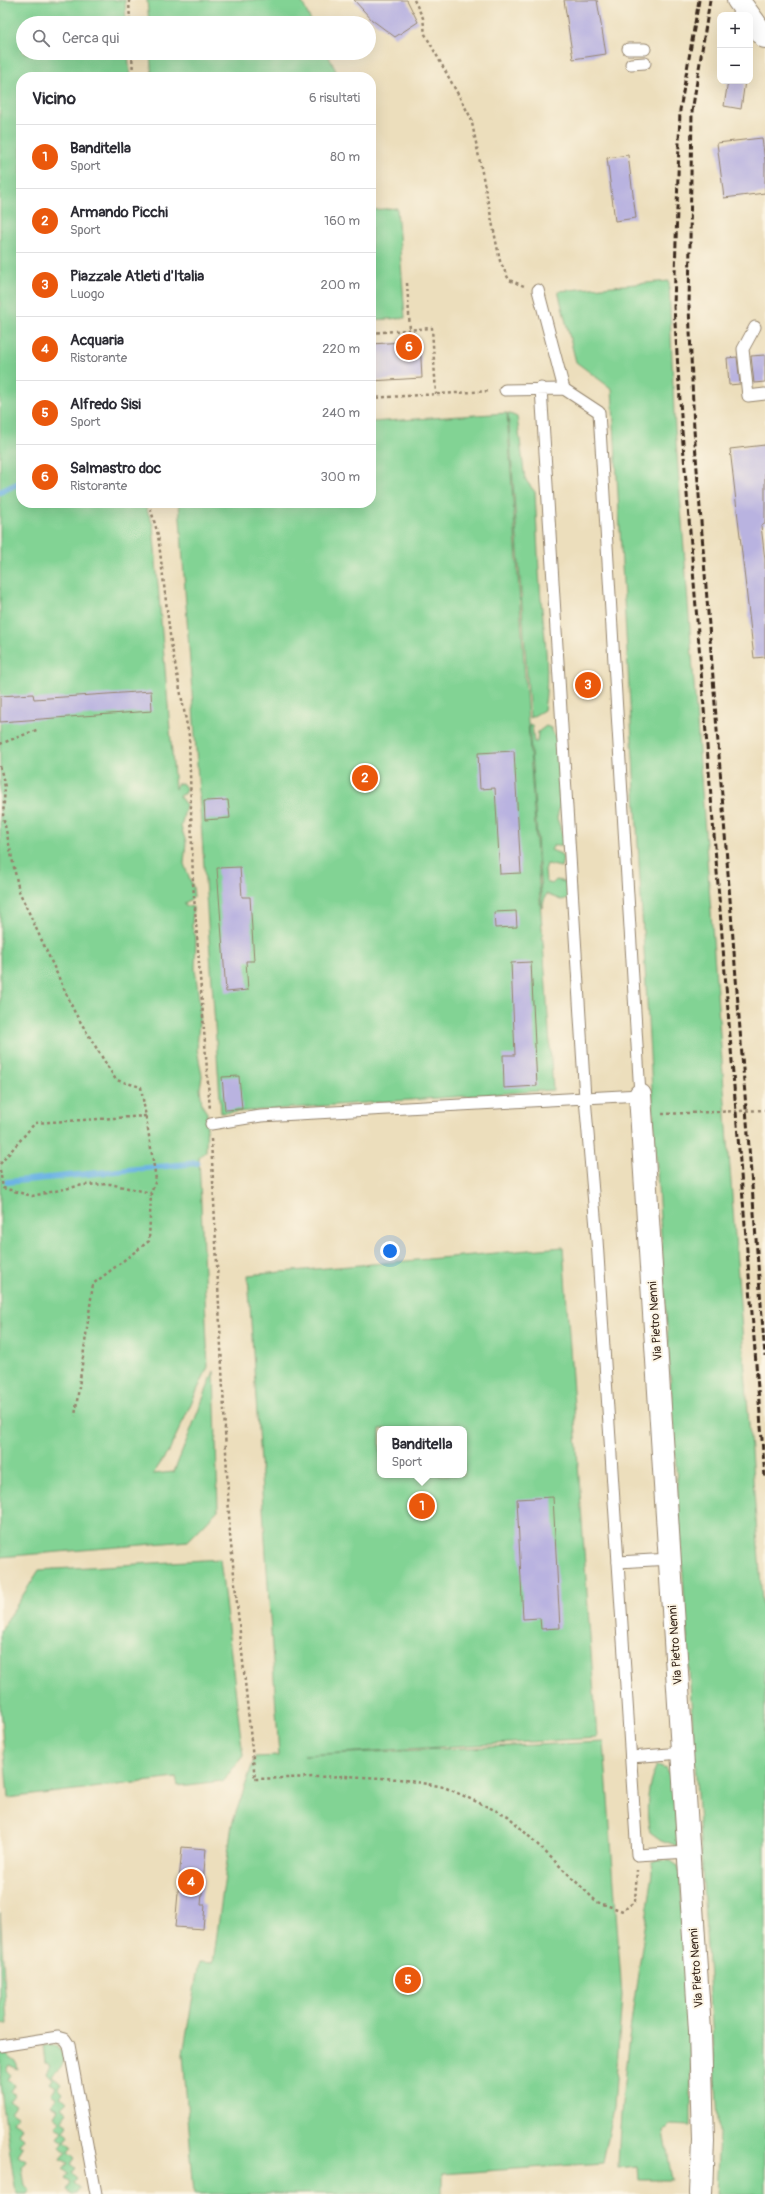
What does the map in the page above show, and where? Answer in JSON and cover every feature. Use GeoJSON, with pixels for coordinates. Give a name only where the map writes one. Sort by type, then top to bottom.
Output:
{"type":"FeatureCollection","features":[{"type":"Feature","properties":{"kind":"street"},"geometry":{"type":"LineString","coordinates":[[738,0],[765,37]]}},
{"type":"Feature","properties":{"kind":"street","name":"Via Pietro Nenni"},"geometry":{"type":"LineString","coordinates":[[641,1105],[700,2039],[703,2140],[702,2194]]}},
{"type":"Feature","properties":{"kind":"lane"},"geometry":{"type":"LineString","coordinates":[[628,50],[645,49]]}},
{"type":"Feature","properties":{"kind":"lane"},"geometry":{"type":"LineString","coordinates":[[631,64],[645,63]]}},
{"type":"Feature","properties":{"kind":"lane"},"geometry":{"type":"LineString","coordinates":[[538,290],[564,389]]}},
{"type":"Feature","properties":{"kind":"lane"},"geometry":{"type":"LineString","coordinates":[[755,327],[743,349],[748,396],[765,394]]}},
{"type":"Feature","properties":{"kind":"lane"},"geometry":{"type":"LineString","coordinates":[[541,388],[585,1098],[597,1240],[637,1855],[688,1852]]}},
{"type":"Feature","properties":{"kind":"lane"},"geometry":{"type":"LineString","coordinates":[[211,1124],[261,1116],[585,1098],[641,1105],[599,412],[564,389],[541,388],[505,390]]}},
{"type":"Feature","properties":{"kind":"lane"},"geometry":{"type":"LineString","coordinates":[[618,1562],[670,1559]]}},
{"type":"Feature","properties":{"kind":"lane"},"geometry":{"type":"LineString","coordinates":[[631,1757],[682,1753]]}},
{"type":"Feature","properties":{"kind":"lane"},"geometry":{"type":"LineString","coordinates":[[0,2046],[58,2037],[65,2039],[69,2045],[96,2194]]}},
{"type":"Feature","properties":{"kind":"path"},"geometry":{"type":"LineString","coordinates":[[128,0],[129,16]]}},
{"type":"Feature","properties":{"kind":"path"},"geometry":{"type":"LineString","coordinates":[[414,0],[423,18],[424,34],[471,118],[500,261],[509,280],[538,290]]}},
{"type":"Feature","properties":{"kind":"path"},"geometry":{"type":"LineString","coordinates":[[132,60],[133,72]]}},
{"type":"Feature","properties":{"kind":"path"},"geometry":{"type":"LineString","coordinates":[[407,283],[410,330]]}},
{"type":"Feature","properties":{"kind":"path"},"geometry":{"type":"LineString","coordinates":[[376,333],[432,328],[436,394]]}},
{"type":"Feature","properties":{"kind":"path"},"geometry":{"type":"LineString","coordinates":[[376,398],[505,390]]}},
{"type":"Feature","properties":{"kind":"path"},"geometry":{"type":"LineString","coordinates":[[151,508],[158,536],[171,643],[190,736],[193,883],[211,1124],[230,1535],[255,1779],[345,1776],[399,1779],[444,1787],[508,1816],[597,1902],[623,1911],[636,1901],[637,1855]]}},
{"type":"Feature","properties":{"kind":"path"},"geometry":{"type":"LineString","coordinates":[[0,744],[40,729]]}},
{"type":"Feature","properties":{"kind":"path"},"geometry":{"type":"LineString","coordinates":[[0,766],[5,787],[3,816],[19,891],[75,1013],[116,1080],[141,1087],[156,1180],[152,1193],[149,1242],[94,1284],[75,1416]]}},
{"type":"Feature","properties":{"kind":"path"},"geometry":{"type":"LineString","coordinates":[[641,1105],[765,1110]]}},
{"type":"Feature","properties":{"kind":"path"},"geometry":{"type":"LineString","coordinates":[[0,1164],[34,1123],[146,1116]]}},
{"type":"Feature","properties":{"kind":"path"},"geometry":{"type":"LineString","coordinates":[[0,1170],[2,1188],[32,1196],[83,1185],[110,1184],[152,1193]]}},
{"type":"Feature","properties":{"kind":"green space"},"geometry":{"type":"Polygon","coordinates":[[[0,0],[125,0],[126,16],[16,16],[16,60],[129,60],[130,72],[16,72],[16,508],[146,508],[153,525],[175,789],[177,784],[182,783],[186,788],[185,793],[179,796],[186,805],[181,827],[186,842],[184,864],[193,887],[194,897],[185,903],[185,906],[193,907],[192,927],[196,937],[195,969],[200,1007],[197,1049],[202,1076],[200,1088],[202,1105],[207,1113],[206,1151],[199,1157],[208,1367],[169,1451],[153,1474],[174,1472],[214,1371],[218,1510],[188,1541],[0,1557],[0,0]]]}},
{"type":"Feature","properties":{"kind":"green space"},"geometry":{"type":"Polygon","coordinates":[[[147,0],[301,0],[309,16],[148,16],[147,0]]]}},
{"type":"Feature","properties":{"kind":"green space"},"geometry":{"type":"Polygon","coordinates":[[[151,60],[330,60],[336,72],[152,72],[151,60]]]}},
{"type":"Feature","properties":{"kind":"green space"},"geometry":{"type":"Polygon","coordinates":[[[397,208],[405,318],[376,320],[376,210],[397,208]]]}},
{"type":"Feature","properties":{"kind":"green space"},"geometry":{"type":"Polygon","coordinates":[[[669,281],[674,414],[765,1640],[765,2194],[716,2194],[719,2134],[654,1125],[612,389],[576,362],[558,291],[669,281]]]}},
{"type":"Feature","properties":{"kind":"green space"},"geometry":{"type":"Polygon","coordinates":[[[507,413],[553,1090],[221,1113],[179,508],[376,508],[376,422],[507,413]]]}},
{"type":"Feature","properties":{"kind":"green space"},"geometry":{"type":"Polygon","coordinates":[[[508,413],[517,417],[525,479],[535,492],[547,682],[544,710],[530,718],[508,413]]]}},
{"type":"Feature","properties":{"kind":"green space"},"geometry":{"type":"Polygon","coordinates":[[[529,724],[532,725],[534,742],[537,742],[538,732],[546,726],[551,728],[558,744],[560,758],[561,800],[557,818],[566,845],[554,845],[551,850],[561,854],[563,859],[561,867],[547,864],[545,870],[546,882],[552,884],[556,880],[565,882],[575,889],[573,897],[561,900],[546,894],[542,908],[529,724]]]}},
{"type":"Feature","properties":{"kind":"green space"},"geometry":{"type":"Polygon","coordinates":[[[563,1247],[597,1738],[304,1755],[604,1742],[622,1996],[614,2108],[603,2163],[442,2174],[442,2194],[194,2194],[183,2054],[199,1962],[213,1963],[232,1824],[255,1757],[279,1756],[248,1275],[563,1247]]]}},
{"type":"Feature","properties":{"kind":"green space"},"geometry":{"type":"Polygon","coordinates":[[[220,1559],[243,1756],[223,1781],[178,1786],[176,1778],[8,1798],[0,1707],[0,1631],[39,1570],[220,1559]]]}},
{"type":"Feature","properties":{"kind":"green space"},"geometry":{"type":"Polygon","coordinates":[[[657,1765],[666,1768],[673,1782],[678,1846],[661,1840],[650,1832],[647,1806],[649,1789],[657,1765]]]}},
{"type":"Feature","properties":{"kind":"green space"},"geometry":{"type":"Polygon","coordinates":[[[660,1860],[671,1861],[678,1866],[680,1874],[691,2051],[691,2126],[670,2125],[664,2131],[672,2180],[638,2180],[637,2166],[618,2168],[620,2131],[631,2020],[653,1873],[652,1862],[660,1860]]]}},
{"type":"Feature","properties":{"kind":"green space"},"geometry":{"type":"Polygon","coordinates":[[[0,1913],[7,2024],[0,2025],[0,1913]]]}},
{"type":"Feature","properties":{"kind":"green space"},"geometry":{"type":"Polygon","coordinates":[[[43,2046],[57,2046],[64,2056],[62,2067],[53,2076],[61,2083],[58,2087],[63,2092],[60,2096],[67,2102],[61,2108],[67,2113],[62,2120],[69,2125],[65,2130],[70,2135],[65,2141],[72,2147],[68,2152],[75,2158],[71,2164],[76,2168],[72,2173],[78,2178],[74,2183],[80,2188],[76,2194],[72,2194],[67,2190],[71,2183],[65,2179],[69,2174],[63,2169],[68,2163],[61,2159],[66,2152],[60,2147],[64,2141],[58,2137],[63,2130],[56,2126],[60,2121],[54,2116],[58,2109],[52,2105],[57,2098],[51,2094],[56,2087],[50,2083],[53,2079],[47,2073],[51,2066],[45,2062],[43,2046]]]}},
{"type":"Feature","properties":{"kind":"green space"},"geometry":{"type":"Polygon","coordinates":[[[5,2053],[16,2061],[18,2069],[9,2065],[6,2070],[10,2074],[7,2080],[15,2085],[10,2092],[15,2095],[10,2101],[16,2105],[11,2112],[17,2116],[13,2121],[22,2127],[18,2134],[23,2138],[19,2145],[23,2147],[18,2155],[26,2160],[22,2167],[25,2185],[30,2190],[27,2194],[16,2194],[0,2085],[0,2054],[5,2053]]]}},
{"type":"Feature","properties":{"kind":"building"},"geometry":{"type":"Polygon","coordinates":[[[354,0],[407,0],[418,22],[395,37],[376,23],[376,16],[368,16],[354,0]]]}},
{"type":"Feature","properties":{"kind":"building"},"geometry":{"type":"Polygon","coordinates":[[[564,0],[597,0],[606,54],[573,59],[564,0]]]}},
{"type":"Feature","properties":{"kind":"building"},"geometry":{"type":"Polygon","coordinates":[[[728,84],[745,84],[741,109],[724,106],[728,84]]]}},
{"type":"Feature","properties":{"kind":"building"},"geometry":{"type":"Polygon","coordinates":[[[762,138],[765,161],[765,193],[724,198],[717,143],[762,138]]]}},
{"type":"Feature","properties":{"kind":"building"},"geometry":{"type":"Polygon","coordinates":[[[628,155],[636,218],[615,221],[607,158],[628,155]]]}},
{"type":"Feature","properties":{"kind":"building"},"geometry":{"type":"Polygon","coordinates":[[[420,341],[422,378],[376,381],[376,344],[420,341]]]}},
{"type":"Feature","properties":{"kind":"building"},"geometry":{"type":"Polygon","coordinates":[[[765,355],[765,382],[754,383],[751,356],[765,355]]]}},
{"type":"Feature","properties":{"kind":"building"},"geometry":{"type":"Polygon","coordinates":[[[737,357],[740,384],[729,385],[727,358],[737,357]]]}},
{"type":"Feature","properties":{"kind":"building"},"geometry":{"type":"Polygon","coordinates":[[[765,445],[765,524],[761,525],[765,560],[765,657],[754,658],[730,449],[765,445]]]}},
{"type":"Feature","properties":{"kind":"building"},"geometry":{"type":"Polygon","coordinates":[[[151,691],[152,711],[0,722],[0,696],[33,694],[34,699],[151,691]]]}},
{"type":"Feature","properties":{"kind":"building"},"geometry":{"type":"Polygon","coordinates":[[[514,751],[521,873],[500,874],[495,788],[480,789],[478,753],[514,751]]]}},
{"type":"Feature","properties":{"kind":"building"},"geometry":{"type":"Polygon","coordinates":[[[228,800],[230,818],[205,820],[204,801],[228,800]]]}},
{"type":"Feature","properties":{"kind":"building"},"geometry":{"type":"Polygon","coordinates":[[[240,867],[242,897],[250,897],[254,961],[246,961],[248,990],[226,992],[217,868],[240,867]]]}},
{"type":"Feature","properties":{"kind":"building"},"geometry":{"type":"Polygon","coordinates":[[[516,911],[517,927],[495,928],[494,912],[516,911]]]}},
{"type":"Feature","properties":{"kind":"building"},"geometry":{"type":"Polygon","coordinates":[[[531,962],[537,1086],[504,1088],[503,1055],[515,1055],[511,963],[531,962]]]}},
{"type":"Feature","properties":{"kind":"building"},"geometry":{"type":"Polygon","coordinates":[[[239,1076],[242,1109],[225,1110],[222,1077],[239,1076]]]}},
{"type":"Feature","properties":{"kind":"building"},"geometry":{"type":"Polygon","coordinates":[[[553,1497],[560,1628],[541,1629],[540,1618],[523,1619],[517,1499],[553,1497]]]}},
{"type":"Feature","properties":{"kind":"building"},"geometry":{"type":"Polygon","coordinates":[[[182,1847],[206,1849],[201,1905],[205,1905],[203,1929],[175,1927],[182,1847]]]}},
{"type":"Feature","properties":{"kind":"waterway"},"geometry":{"type":"LineString","coordinates":[[0,492],[16,484]]}},
{"type":"Feature","properties":{"kind":"waterway"},"geometry":{"type":"LineString","coordinates":[[7,1182],[197,1163]]}},
{"type":"Feature","properties":{"kind":"railway"},"geometry":{"type":"LineString","coordinates":[[699,0],[680,110],[674,307],[682,431],[765,1477]]}},
{"type":"Feature","properties":{"kind":"railway"},"geometry":{"type":"LineString","coordinates":[[710,0],[692,112],[689,306],[694,430],[765,1356]]}},
{"type":"Feature","properties":{"kind":"place","name":"Salmastro doc"},"geometry":{"type":"Point","coordinates":[409,347]}},
{"type":"Feature","properties":{"kind":"place","name":"Piazzale Atleti d'Italia"},"geometry":{"type":"Point","coordinates":[588,685]}},
{"type":"Feature","properties":{"kind":"place","name":"Armando Picchi"},"geometry":{"type":"Point","coordinates":[365,778]}},
{"type":"Feature","properties":{"kind":"place","name":"Banditella"},"geometry":{"type":"Point","coordinates":[422,1506]}},
{"type":"Feature","properties":{"kind":"place","name":"Acquaria"},"geometry":{"type":"Point","coordinates":[191,1882]}},
{"type":"Feature","properties":{"kind":"place","name":"Alfredo Sisi"},"geometry":{"type":"Point","coordinates":[408,1980]}}]}
